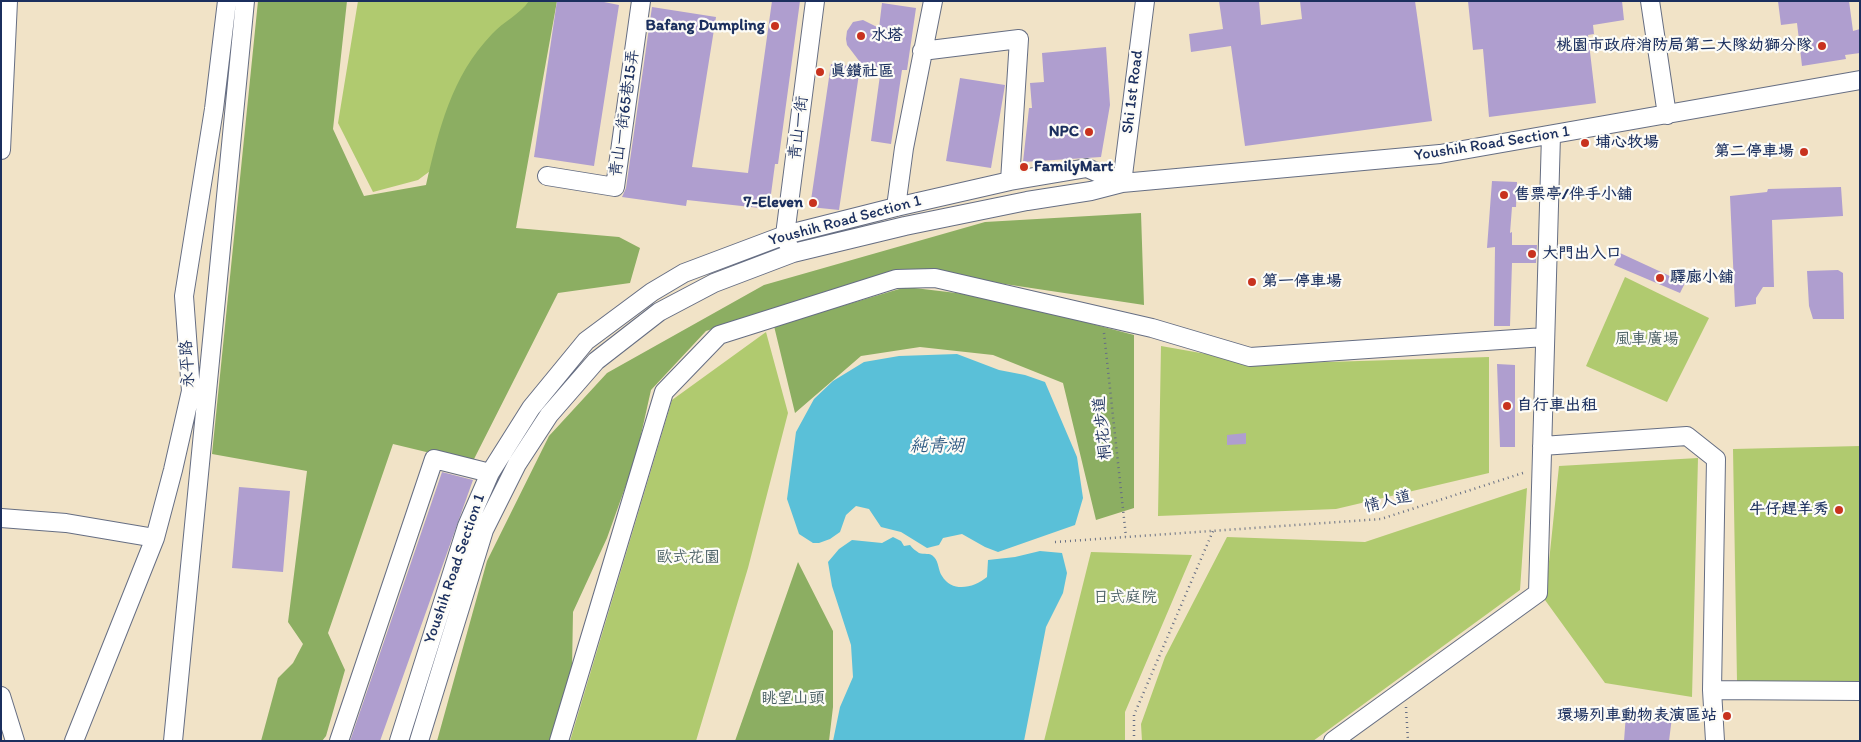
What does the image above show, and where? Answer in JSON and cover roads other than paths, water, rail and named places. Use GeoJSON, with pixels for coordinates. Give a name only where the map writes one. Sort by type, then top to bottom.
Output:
{"type":"FeatureCollection","features":[{"type":"Feature","properties":{"kind":"street"},"geometry":{"type":"LineString","coordinates":[[1,150],[8,1]]}},
{"type":"Feature","properties":{"kind":"street","name":"永平路"},"geometry":{"type":"LineString","coordinates":[[74,741],[154,538],[173,470],[199,391],[184,296],[214,109],[227,1]]}},
{"type":"Feature","properties":{"kind":"street","name":"永平路"},"geometry":{"type":"LineString","coordinates":[[173,741],[199,391],[245,1]]}},
{"type":"Feature","properties":{"kind":"street","name":"青山一街65巷15弄"},"geometry":{"type":"LineString","coordinates":[[547,176],[615,186],[641,1]]}},
{"type":"Feature","properties":{"kind":"street","name":"青山一街"},"geometry":{"type":"LineString","coordinates":[[784,235],[815,1]]}},
{"type":"Feature","properties":{"kind":"street"},"geometry":{"type":"LineString","coordinates":[[896,207],[904,148],[933,1]]}},
{"type":"Feature","properties":{"kind":"street","name":"Shi 1st Road"},"geometry":{"type":"LineString","coordinates":[[1122,183],[1145,1]]}},
{"type":"Feature","properties":{"kind":"street"},"geometry":{"type":"LineString","coordinates":[[1650,1],[1667,115]]}},
{"type":"Feature","properties":{"kind":"street"},"geometry":{"type":"LineString","coordinates":[[922,51],[1019,39],[1010,181]]}},
{"type":"Feature","properties":{"kind":"street","name":"Youshih Road Section 1"},"geometry":{"type":"LineString","coordinates":[[419,741],[484,530],[517,464],[549,415],[596,360],[658,312],[714,283],[793,253],[905,226],[1027,201],[1091,191],[1122,183],[1440,154],[1860,80]]}},
{"type":"Feature","properties":{"kind":"street"},"geometry":{"type":"LineString","coordinates":[[1333,741],[1538,593],[1551,135]]}},
{"type":"Feature","properties":{"kind":"street","name":"Youshih Road Section 1"},"geometry":{"type":"LineString","coordinates":[[400,741],[467,526],[490,473],[530,408],[586,341],[652,292],[684,273],[784,235],[1010,181],[1087,168],[1122,183]]}},
{"type":"Feature","properties":{"kind":"street"},"geometry":{"type":"LineString","coordinates":[[784,235],[793,253]]}},
{"type":"Feature","properties":{"kind":"street"},"geometry":{"type":"LineString","coordinates":[[558,741],[664,392],[719,335],[896,279],[934,278],[1152,328],[1250,357],[1545,336]]}},
{"type":"Feature","properties":{"kind":"street"},"geometry":{"type":"LineString","coordinates":[[1542,446],[1687,436],[1716,459],[1712,690],[1715,741]]}},
{"type":"Feature","properties":{"kind":"street"},"geometry":{"type":"LineString","coordinates":[[339,741],[434,459],[490,473]]}},
{"type":"Feature","properties":{"kind":"street"},"geometry":{"type":"LineString","coordinates":[[1,518],[66,523],[154,538]]}},
{"type":"Feature","properties":{"kind":"street"},"geometry":{"type":"LineString","coordinates":[[1712,690],[1860,692]]}},
{"type":"Feature","properties":{"kind":"street"},"geometry":{"type":"LineString","coordinates":[[1,696],[15,741]]}},
{"type":"Feature","properties":{"kind":"water","name":"純青湖"},"geometry":{"type":"Polygon","coordinates":[[[957,354],[999,370],[1025,375],[1045,382],[1077,457],[1083,498],[1075,525],[998,552],[962,534],[943,538],[939,545],[927,548],[901,532],[881,527],[869,509],[856,506],[846,515],[840,532],[830,539],[813,543],[799,534],[787,499],[796,432],[814,399],[833,381],[864,362],[899,356],[957,354]]]}},
{"type":"Feature","properties":{"kind":"water"},"geometry":{"type":"Polygon","coordinates":[[[893,537],[901,541],[904,546],[910,545],[919,553],[932,555],[937,561],[942,576],[951,585],[957,587],[976,584],[987,577],[988,560],[1015,557],[1040,551],[1062,553],[1067,573],[1063,593],[1046,627],[1024,741],[833,741],[840,707],[853,677],[851,645],[832,586],[828,562],[839,549],[852,540],[882,543],[893,537]]]}},
{"type":"Feature","properties":{"kind":"place","name":"Bafang Dumpling"},"geometry":{"type":"Point","coordinates":[775,26]}},
{"type":"Feature","properties":{"kind":"place","name":"水塔"},"geometry":{"type":"Point","coordinates":[861,36]}},
{"type":"Feature","properties":{"kind":"place","name":"桃園市政府消防局第二大隊幼獅分隊"},"geometry":{"type":"Point","coordinates":[1822,46]}},
{"type":"Feature","properties":{"kind":"place","name":"真鑚社區"},"geometry":{"type":"Point","coordinates":[820,72]}},
{"type":"Feature","properties":{"kind":"place","name":"NPC"},"geometry":{"type":"Point","coordinates":[1089,132]}},
{"type":"Feature","properties":{"kind":"place","name":"埔心牧場"},"geometry":{"type":"Point","coordinates":[1585,143]}},
{"type":"Feature","properties":{"kind":"place","name":"第二停車場"},"geometry":{"type":"Point","coordinates":[1804,152]}},
{"type":"Feature","properties":{"kind":"place","name":"FamilyMart"},"geometry":{"type":"Point","coordinates":[1024,167]}},
{"type":"Feature","properties":{"kind":"place","name":"售票亭/伴手小舖"},"geometry":{"type":"Point","coordinates":[1504,195]}},
{"type":"Feature","properties":{"kind":"place","name":"7-Eleven"},"geometry":{"type":"Point","coordinates":[813,203]}},
{"type":"Feature","properties":{"kind":"place","name":"大門出入口"},"geometry":{"type":"Point","coordinates":[1532,254]}},
{"type":"Feature","properties":{"kind":"place","name":"驛廊小舖"},"geometry":{"type":"Point","coordinates":[1660,278]}},
{"type":"Feature","properties":{"kind":"place","name":"第一停車場"},"geometry":{"type":"Point","coordinates":[1252,282]}},
{"type":"Feature","properties":{"kind":"place","name":"自行車出租"},"geometry":{"type":"Point","coordinates":[1507,406]}},
{"type":"Feature","properties":{"kind":"place","name":"牛仔趕羊秀"},"geometry":{"type":"Point","coordinates":[1839,510]}},
{"type":"Feature","properties":{"kind":"place","name":"環場列車動物表演區站"},"geometry":{"type":"Point","coordinates":[1727,716]}},
{"type":"Feature","properties":{"kind":"park label","name":"風車廣場"},"geometry":{"type":"Point","coordinates":[1647,340]}},
{"type":"Feature","properties":{"kind":"park label","name":"歐式花園"},"geometry":{"type":"Point","coordinates":[688,558]}},
{"type":"Feature","properties":{"kind":"park label","name":"日式庭院"},"geometry":{"type":"Point","coordinates":[1125,598]}},
{"type":"Feature","properties":{"kind":"park label","name":"眺望山頭"},"geometry":{"type":"Point","coordinates":[793,699]}}]}
